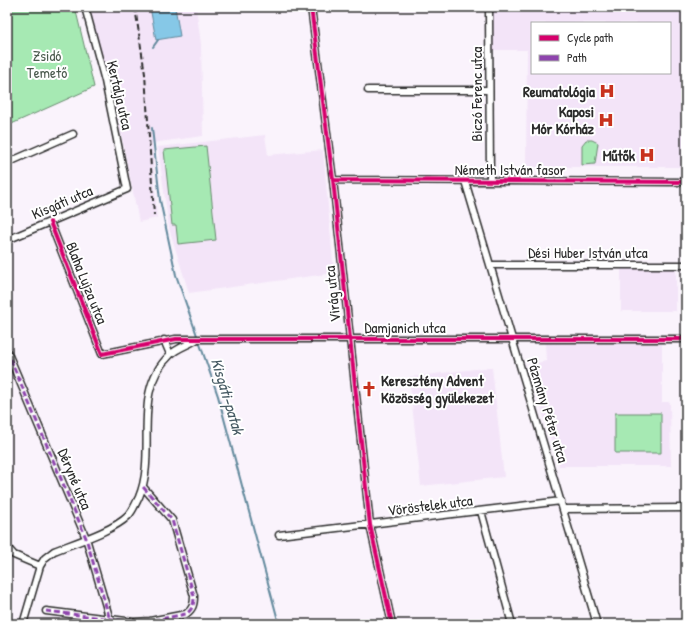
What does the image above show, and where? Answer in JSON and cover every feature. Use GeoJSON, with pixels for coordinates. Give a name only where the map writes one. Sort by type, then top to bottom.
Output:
{"type":"FeatureCollection","features":[{"type":"Feature","properties":{"kind":"street","name":"Kertalja utca"},"geometry":{"type":"LineString","coordinates":[[85,7],[105,81],[127,189]]}},
{"type":"Feature","properties":{"kind":"street","name":"Virág utca"},"geometry":{"type":"LineString","coordinates":[[311,7],[333,180],[370,525],[392,624]]}},
{"type":"Feature","properties":{"kind":"street","name":"Biczó Ferenc utca"},"geometry":{"type":"LineString","coordinates":[[489,7],[490,181]]}},
{"type":"Feature","properties":{"kind":"street"},"geometry":{"type":"LineString","coordinates":[[368,90],[489,90]]}},
{"type":"Feature","properties":{"kind":"street"},"geometry":{"type":"LineString","coordinates":[[7,163],[73,134]]}},
{"type":"Feature","properties":{"kind":"street","name":"Németh István fasor"},"geometry":{"type":"LineString","coordinates":[[333,180],[686,182]]}},
{"type":"Feature","properties":{"kind":"street","name":"Pázmány Péter utca"},"geometry":{"type":"LineString","coordinates":[[465,181],[597,624]]}},
{"type":"Feature","properties":{"kind":"street","name":"Kisgáti utca"},"geometry":{"type":"LineString","coordinates":[[7,240],[127,189]]}},
{"type":"Feature","properties":{"kind":"street","name":"Blaha Lujza utca"},"geometry":{"type":"LineString","coordinates":[[50,222],[102,354]]}},
{"type":"Feature","properties":{"kind":"street","name":"Dési Huber István utca"},"geometry":{"type":"LineString","coordinates":[[491,265],[686,265]]}},
{"type":"Feature","properties":{"kind":"street","name":"Damjanich utca"},"geometry":{"type":"LineString","coordinates":[[102,354],[164,340],[186,338],[199,340],[513,338],[686,339]]}},
{"type":"Feature","properties":{"kind":"street"},"geometry":{"type":"LineString","coordinates":[[164,340],[170,354]]}},
{"type":"Feature","properties":{"kind":"street"},"geometry":{"type":"LineString","coordinates":[[23,624],[40,566],[45,558],[54,551],[117,524],[129,515],[143,486],[147,466],[149,392],[156,371],[170,354],[199,340]]}},
{"type":"Feature","properties":{"kind":"street","name":"Déryné utca"},"geometry":{"type":"LineString","coordinates":[[7,351],[86,538],[110,620]]}},
{"type":"Feature","properties":{"kind":"street"},"geometry":{"type":"LineString","coordinates":[[46,611],[134,622],[150,621],[186,614],[191,610],[194,604],[194,596],[172,520],[143,486]]}},
{"type":"Feature","properties":{"kind":"street","name":"Vöröstelek utca"},"geometry":{"type":"LineString","coordinates":[[279,535],[561,501]]}},
{"type":"Feature","properties":{"kind":"street"},"geometry":{"type":"LineString","coordinates":[[563,509],[686,508]]}},
{"type":"Feature","properties":{"kind":"street"},"geometry":{"type":"LineString","coordinates":[[481,511],[512,624]]}},
{"type":"Feature","properties":{"kind":"street"},"geometry":{"type":"LineString","coordinates":[[7,547],[14,555],[40,566]]}},
{"type":"Feature","properties":{"kind":"shaded area"},"geometry":{"type":"Polygon","coordinates":[[[89,7],[196,7],[201,44],[203,136],[152,143],[157,218],[139,222],[110,78],[104,67],[89,7]]]}},
{"type":"Feature","properties":{"kind":"shaded area","name":"Kaposi Mór Kórház"},"geometry":{"type":"Polygon","coordinates":[[[492,7],[686,7],[686,167],[526,167],[527,50],[492,50],[492,7]]]}},
{"type":"Feature","properties":{"kind":"shaded area"},"geometry":{"type":"Polygon","coordinates":[[[265,135],[268,155],[323,150],[334,273],[189,293],[169,228],[158,147],[265,135]]]}},
{"type":"Feature","properties":{"kind":"shaded area"},"geometry":{"type":"Polygon","coordinates":[[[621,267],[676,267],[676,311],[621,311],[621,267]]]}},
{"type":"Feature","properties":{"kind":"shaded area"},"geometry":{"type":"Polygon","coordinates":[[[545,343],[662,344],[662,402],[670,402],[671,466],[559,466],[528,365],[546,361],[545,343]]]}},
{"type":"Feature","properties":{"kind":"shaded area"},"geometry":{"type":"Polygon","coordinates":[[[492,367],[504,477],[421,486],[409,377],[492,367]]]}},
{"type":"Feature","properties":{"kind":"green space","name":"Zsidó Temető"},"geometry":{"type":"Polygon","coordinates":[[[7,7],[75,7],[94,87],[7,126],[7,7]]]}},
{"type":"Feature","properties":{"kind":"green space"},"geometry":{"type":"Polygon","coordinates":[[[586,140],[592,140],[598,143],[595,164],[582,165],[582,145],[586,140]]]}},
{"type":"Feature","properties":{"kind":"green space"},"geometry":{"type":"Polygon","coordinates":[[[206,146],[216,240],[178,244],[176,225],[172,225],[164,150],[206,146]]]}},
{"type":"Feature","properties":{"kind":"green space"},"geometry":{"type":"Polygon","coordinates":[[[615,413],[661,413],[661,453],[615,453],[615,413]]]}},
{"type":"Feature","properties":{"kind":"water"},"geometry":{"type":"Polygon","coordinates":[[[150,7],[175,7],[180,36],[156,40],[150,7]]]}},
{"type":"Feature","properties":{"kind":"waterway","name":"Kisgáti-patak"},"geometry":{"type":"LineString","coordinates":[[153,47],[158,40]]}},
{"type":"Feature","properties":{"kind":"waterway","name":"Kisgáti-patak"},"geometry":{"type":"LineString","coordinates":[[152,128],[160,200],[176,275],[218,396],[279,624]]}},
{"type":"Feature","properties":{"kind":"railway"},"geometry":{"type":"LineString","coordinates":[[135,7],[145,74],[154,215]]}},
{"type":"Feature","properties":{"kind":"marked path"},"geometry":{"type":"LineString","coordinates":[[7,351],[86,538],[110,620]]}},
{"type":"Feature","properties":{"kind":"marked path"},"geometry":{"type":"LineString","coordinates":[[46,611],[134,622],[150,621],[186,614],[192,608],[194,596],[172,520],[143,487]]}},
{"type":"Feature","properties":{"kind":"cycle path"},"geometry":{"type":"LineString","coordinates":[[311,7],[333,180],[370,525],[392,624]]}},
{"type":"Feature","properties":{"kind":"cycle path"},"geometry":{"type":"LineString","coordinates":[[333,180],[686,182]]}},
{"type":"Feature","properties":{"kind":"cycle path"},"geometry":{"type":"LineString","coordinates":[[50,222],[102,354],[176,339],[686,339]]}},
{"type":"Feature","properties":{"kind":"place","name":"Reumatológia"},"geometry":{"type":"Point","coordinates":[607,91]}},
{"type":"Feature","properties":{"kind":"place","name":"Kaposi Mór Kórház"},"geometry":{"type":"Point","coordinates":[606,120]}},
{"type":"Feature","properties":{"kind":"place","name":"Műtők"},"geometry":{"type":"Point","coordinates":[647,155]}},
{"type":"Feature","properties":{"kind":"place","name":"Keresztény Advent Közösség gyülekezet"},"geometry":{"type":"Point","coordinates":[369,389]}}]}
